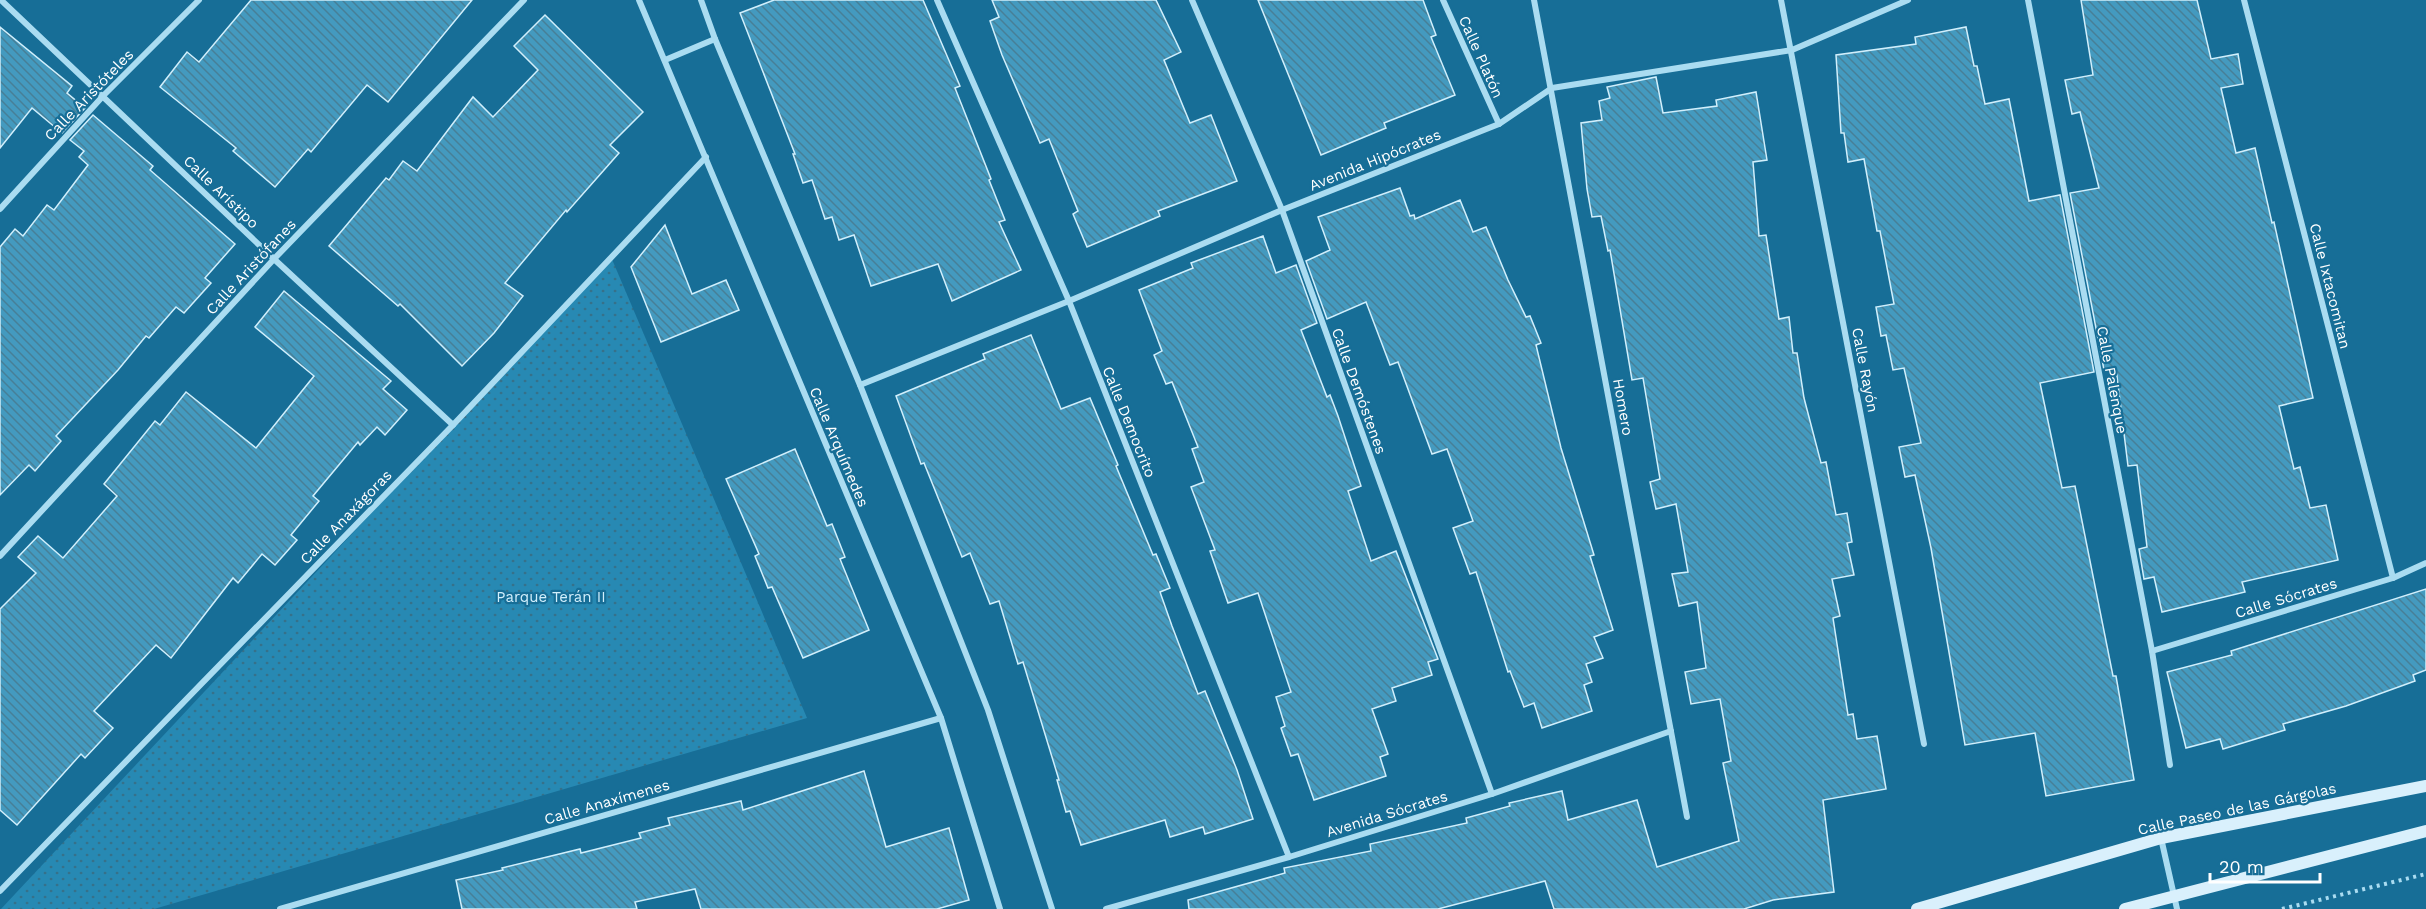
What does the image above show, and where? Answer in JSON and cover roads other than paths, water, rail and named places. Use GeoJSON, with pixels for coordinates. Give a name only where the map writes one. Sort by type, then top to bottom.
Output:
{"type":"FeatureCollection","features":[{"type":"Feature","properties":{"kind":"street","name":"Calle Arístipo"},"geometry":{"type":"LineString","coordinates":[[1,0],[453,425]]}},
{"type":"Feature","properties":{"kind":"street","name":"Calle Aristóteles"},"geometry":{"type":"LineString","coordinates":[[0,209],[103,96],[199,0]]}},
{"type":"Feature","properties":{"kind":"street","name":"Calle Aristófanes"},"geometry":{"type":"LineString","coordinates":[[0,556],[274,259],[524,0]]}},
{"type":"Feature","properties":{"kind":"street","name":"Calle Arquímedes"},"geometry":{"type":"LineString","coordinates":[[639,0],[941,718],[1000,909]]}},
{"type":"Feature","properties":{"kind":"street"},"geometry":{"type":"LineString","coordinates":[[701,0],[715,39],[860,385],[988,710],[1052,909]]}},
{"type":"Feature","properties":{"kind":"street","name":"Calle Democrito"},"geometry":{"type":"LineString","coordinates":[[937,0],[1069,301],[1289,857]]}},
{"type":"Feature","properties":{"kind":"street","name":"Calle Demóstenes"},"geometry":{"type":"LineString","coordinates":[[1192,0],[1282,210],[1492,794]]}},
{"type":"Feature","properties":{"kind":"street","name":"Calle Platón"},"geometry":{"type":"LineString","coordinates":[[1443,0],[1498,124]]}},
{"type":"Feature","properties":{"kind":"street","name":"Homero"},"geometry":{"type":"LineString","coordinates":[[1534,0],[1671,730]]}},
{"type":"Feature","properties":{"kind":"street","name":"Calle Rayón"},"geometry":{"type":"LineString","coordinates":[[1781,0],[1924,744]]}},
{"type":"Feature","properties":{"kind":"street","name":"Avenida Hipócrates"},"geometry":{"type":"LineString","coordinates":[[860,385],[1069,301],[1282,210],[1498,124],[1552,88],[1792,50],[1908,0]]}},
{"type":"Feature","properties":{"kind":"street","name":"Calle Palenque"},"geometry":{"type":"LineString","coordinates":[[2028,0],[2152,651],[2170,765]]}},
{"type":"Feature","properties":{"kind":"street","name":"Calle Ixtacomitan"},"geometry":{"type":"LineString","coordinates":[[2244,0],[2393,578]]}},
{"type":"Feature","properties":{"kind":"street"},"geometry":{"type":"LineString","coordinates":[[665,60],[715,39]]}},
{"type":"Feature","properties":{"kind":"street","name":"Calle Anaxágoras"},"geometry":{"type":"LineString","coordinates":[[0,891],[453,425],[706,157]]}},
{"type":"Feature","properties":{"kind":"street","name":"Calle Sócrates"},"geometry":{"type":"LineString","coordinates":[[2152,651],[2393,578],[2426,563]]}},
{"type":"Feature","properties":{"kind":"street","name":"Calle Anaxímenes"},"geometry":{"type":"LineString","coordinates":[[280,909],[941,718]]}},
{"type":"Feature","properties":{"kind":"street"},"geometry":{"type":"LineString","coordinates":[[1671,730],[1687,817]]}},
{"type":"Feature","properties":{"kind":"street","name":"Avenida Sócrates"},"geometry":{"type":"LineString","coordinates":[[1106,909],[1289,857],[1492,794],[1671,730]]}},
{"type":"Feature","properties":{"kind":"street","name":"Calle Paseo de las Gárgolas"},"geometry":{"type":"LineString","coordinates":[[1917,909],[1948,905],[2161,838],[2426,786]]}},
{"type":"Feature","properties":{"kind":"street"},"geometry":{"type":"LineString","coordinates":[[2125,909],[2176,903],[2426,831]]}},
{"type":"Feature","properties":{"kind":"street"},"geometry":{"type":"LineString","coordinates":[[2161,838],[2176,903]]}},
{"type":"Feature","properties":{"kind":"park label","name":"Parque Terán II"},"geometry":{"type":"Point","coordinates":[551,597]}}]}
